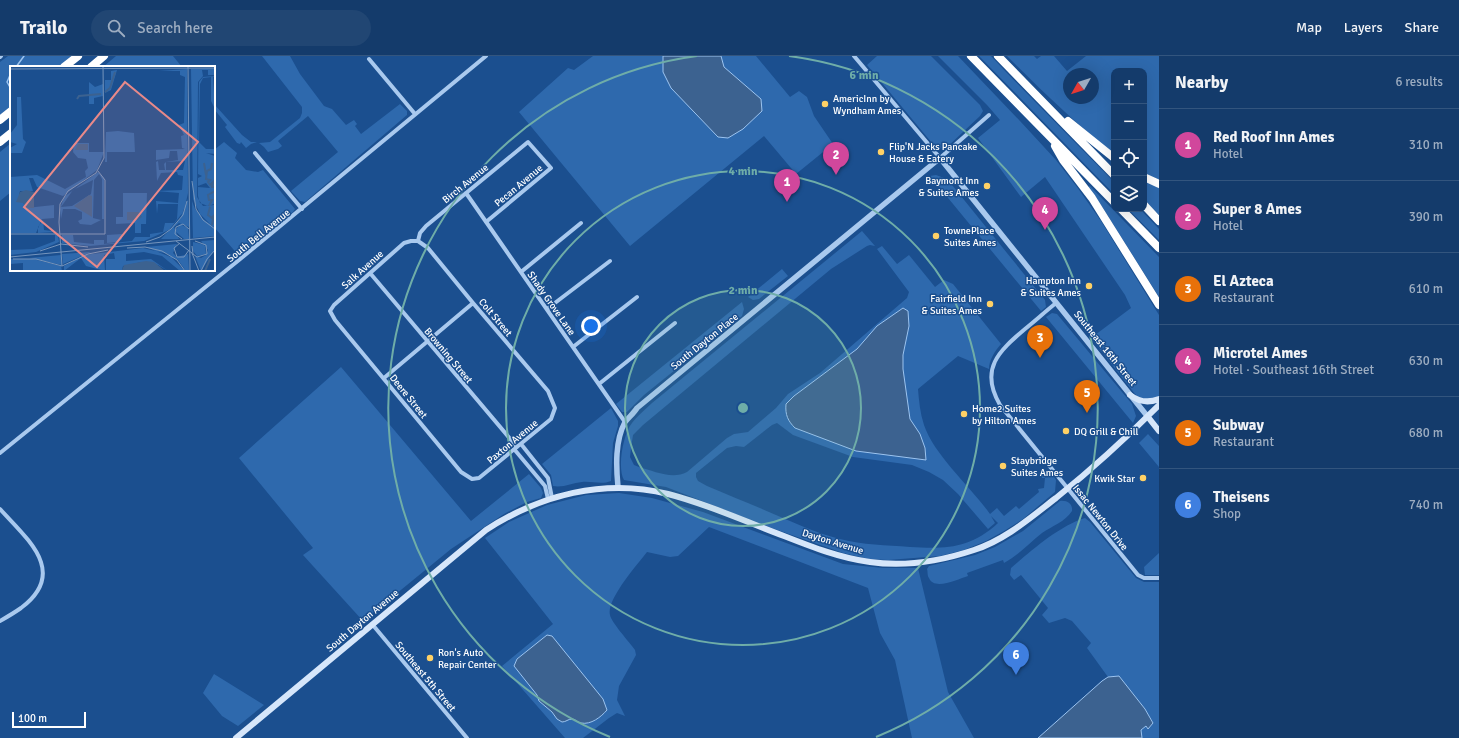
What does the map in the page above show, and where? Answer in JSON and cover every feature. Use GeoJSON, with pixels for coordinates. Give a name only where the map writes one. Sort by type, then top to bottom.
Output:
{"type":"FeatureCollection","features":[{"type":"Feature","properties":{"kind":"highway"},"geometry":{"type":"LineString","coordinates":[[65,66],[78,56]]}},
{"type":"Feature","properties":{"kind":"highway"},"geometry":{"type":"LineString","coordinates":[[92,66],[104,56]]}},
{"type":"Feature","properties":{"kind":"highway"},"geometry":{"type":"LineString","coordinates":[[971,56],[1111,199]]}},
{"type":"Feature","properties":{"kind":"highway"},"geometry":{"type":"LineString","coordinates":[[998,56],[1111,172]]}},
{"type":"Feature","properties":{"kind":"highway"},"geometry":{"type":"LineString","coordinates":[[1015,74],[1086,136],[1111,156]]}},
{"type":"Feature","properties":{"kind":"highway"},"geometry":{"type":"LineString","coordinates":[[0,120],[10,112]]}},
{"type":"Feature","properties":{"kind":"highway"},"geometry":{"type":"LineString","coordinates":[[0,142],[10,134]]}},
{"type":"Feature","properties":{"kind":"highway"},"geometry":{"type":"LineString","coordinates":[[1050,137],[1063,160],[1092,198],[1159,305]]}},
{"type":"Feature","properties":{"kind":"highway"},"geometry":{"type":"LineString","coordinates":[[1147,178],[1159,184]]}},
{"type":"Feature","properties":{"kind":"highway"},"geometry":{"type":"LineString","coordinates":[[1147,208],[1159,221]]}},
{"type":"Feature","properties":{"kind":"highway"},"geometry":{"type":"LineString","coordinates":[[1124,212],[1159,248]]}},
{"type":"Feature","properties":{"kind":"main road"},"geometry":{"type":"LineString","coordinates":[[1130,395],[1143,402],[1159,400]]}},
{"type":"Feature","properties":{"kind":"main road"},"geometry":{"type":"LineString","coordinates":[[1148,417],[1159,405]]}},
{"type":"Feature","properties":{"kind":"main road","name":"Dayton Avenue"},"geometry":{"type":"LineString","coordinates":[[502,520],[516,512],[550,499],[584,490],[618,487],[636,488],[667,493],[696,502],[820,550],[844,557],[892,564],[923,562],[975,550],[998,540],[1019,526],[1068,488],[1148,417]]}},
{"type":"Feature","properties":{"kind":"main road","name":"Southeast 16th Street"},"geometry":{"type":"LineString","coordinates":[[1148,417],[1159,431]]}},
{"type":"Feature","properties":{"kind":"main road","name":"South Dayton Avenue"},"geometry":{"type":"LineString","coordinates":[[236,738],[454,556],[486,530],[502,520]]}},
{"type":"Feature","properties":{"kind":"street","name":"South Bell Avenue"},"geometry":{"type":"LineString","coordinates":[[0,453],[148,335],[486,56]]}},
{"type":"Feature","properties":{"kind":"street","name":"Southeast 16th Street"},"geometry":{"type":"LineString","coordinates":[[854,56],[940,158],[1148,417]]}},
{"type":"Feature","properties":{"kind":"street"},"geometry":{"type":"LineString","coordinates":[[369,59],[415,114]]}},
{"type":"Feature","properties":{"kind":"street"},"geometry":{"type":"LineString","coordinates":[[940,158],[989,115]]}},
{"type":"Feature","properties":{"kind":"street","name":"Birch Avenue"},"geometry":{"type":"LineString","coordinates":[[418,241],[420,233],[426,226],[528,142]]}},
{"type":"Feature","properties":{"kind":"street","name":"Pecan Avenue"},"geometry":{"type":"LineString","coordinates":[[486,222],[551,168],[528,142]]}},
{"type":"Feature","properties":{"kind":"street"},"geometry":{"type":"LineString","coordinates":[[255,154],[302,209]]}},
{"type":"Feature","properties":{"kind":"street","name":"South Dayton Place"},"geometry":{"type":"LineString","coordinates":[[618,487],[617,457],[620,437],[625,422],[638,408],[940,158]]}},
{"type":"Feature","properties":{"kind":"street","name":"Shady Grove Lane"},"geometry":{"type":"LineString","coordinates":[[466,193],[625,422]]}},
{"type":"Feature","properties":{"kind":"street"},"geometry":{"type":"LineString","coordinates":[[521,272],[581,223]]}},
{"type":"Feature","properties":{"kind":"street","name":"Salk Avenue"},"geometry":{"type":"LineString","coordinates":[[335,320],[330,311],[334,305],[404,243],[418,241]]}},
{"type":"Feature","properties":{"kind":"street","name":"Colt Street"},"geometry":{"type":"LineString","coordinates":[[418,241],[428,248],[548,391],[555,408]]}},
{"type":"Feature","properties":{"kind":"street"},"geometry":{"type":"LineString","coordinates":[[547,309],[610,261]]}},
{"type":"Feature","properties":{"kind":"street","name":"Browning Street"},"geometry":{"type":"LineString","coordinates":[[370,273],[517,447],[545,486],[550,499]]}},
{"type":"Feature","properties":{"kind":"street"},"geometry":{"type":"LineString","coordinates":[[573,347],[637,298]]}},
{"type":"Feature","properties":{"kind":"street"},"geometry":{"type":"LineString","coordinates":[[384,378],[473,303]]}},
{"type":"Feature","properties":{"kind":"street","name":"Issac Newton Drive"},"geometry":{"type":"LineString","coordinates":[[1056,303],[1000,352],[993,365],[992,380],[994,396],[1138,575],[1144,578],[1159,578]]}},
{"type":"Feature","properties":{"kind":"street","name":"Deere Street"},"geometry":{"type":"LineString","coordinates":[[335,320],[460,472],[472,479]]}},
{"type":"Feature","properties":{"kind":"street"},"geometry":{"type":"LineString","coordinates":[[598,384],[675,323]]}},
{"type":"Feature","properties":{"kind":"street","name":"Paxton Avenue"},"geometry":{"type":"LineString","coordinates":[[472,479],[479,478],[551,419],[555,408]]}},
{"type":"Feature","properties":{"kind":"street","name":"Browning Street"},"geometry":{"type":"LineString","coordinates":[[517,447],[548,478],[550,499]]}},
{"type":"Feature","properties":{"kind":"street"},"geometry":{"type":"LineString","coordinates":[[0,509],[30,542],[41,560],[43,567],[39,588],[22,607],[0,621]]}},
{"type":"Feature","properties":{"kind":"street","name":"Southeast 5th Street"},"geometry":{"type":"LineString","coordinates":[[372,624],[467,738]]}},
{"type":"Feature","properties":{"kind":"shaded area"},"geometry":{"type":"Polygon","coordinates":[[[8,56],[72,56],[59,66],[10,66],[10,107],[0,115],[0,62],[8,56]]]}},
{"type":"Feature","properties":{"kind":"shaded area"},"geometry":{"type":"Polygon","coordinates":[[[116,56],[173,56],[181,66],[104,66],[116,56]]]}},
{"type":"Feature","properties":{"kind":"shaded area"},"geometry":{"type":"Polygon","coordinates":[[[262,56],[290,56],[300,74],[324,106],[332,109],[346,125],[354,120],[357,124],[355,126],[361,134],[400,104],[407,111],[407,115],[305,202],[300,201],[291,191],[338,152],[308,116],[278,141],[282,146],[278,149],[268,152],[259,143],[270,142],[300,118],[302,113],[302,107],[262,56]]]}},
{"type":"Feature","properties":{"kind":"shaded area"},"geometry":{"type":"Polygon","coordinates":[[[593,56],[756,56],[790,97],[799,91],[807,97],[814,116],[833,144],[796,174],[764,136],[630,246],[519,112],[568,68],[574,70],[593,56]]]}},
{"type":"Feature","properties":{"kind":"shaded area"},"geometry":{"type":"Polygon","coordinates":[[[663,56],[721,56],[724,67],[761,99],[762,111],[743,129],[728,138],[718,137],[671,88],[663,72],[663,56]]]}},
{"type":"Feature","properties":{"kind":"shaded area"},"geometry":{"type":"Polygon","coordinates":[[[877,56],[931,56],[980,105],[983,111],[980,116],[945,149],[937,149],[867,65],[877,56]]]}},
{"type":"Feature","properties":{"kind":"shaded area"},"geometry":{"type":"Polygon","coordinates":[[[938,56],[958,56],[1056,160],[1101,221],[1159,315],[1159,396],[1156,398],[1141,400],[1091,338],[1131,308],[1125,295],[1045,177],[1021,197],[978,138],[1000,120],[938,56]]]}},
{"type":"Feature","properties":{"kind":"shaded area"},"geometry":{"type":"Polygon","coordinates":[[[979,56],[991,56],[1111,179],[1111,191],[979,56]]]}},
{"type":"Feature","properties":{"kind":"shaded area"},"geometry":{"type":"Polygon","coordinates":[[[1007,56],[1034,56],[1037,59],[1041,56],[1054,56],[1064,68],[1063,68],[1063,104],[1099,104],[1099,68],[1071,68],[1086,56],[1159,56],[1159,180],[1147,174],[1147,68],[1111,68],[1111,152],[1072,119],[1007,56]]]}},
{"type":"Feature","properties":{"kind":"shaded area"},"geometry":{"type":"Polygon","coordinates":[[[215,105],[242,135],[251,142],[257,142],[246,148],[241,142],[240,144],[237,143],[225,127],[227,125],[215,110],[215,105]]]}},
{"type":"Feature","properties":{"kind":"shaded area"},"geometry":{"type":"Polygon","coordinates":[[[224,142],[237,153],[235,158],[246,170],[258,172],[263,170],[295,209],[240,257],[215,228],[215,149],[224,142]]]}},
{"type":"Feature","properties":{"kind":"shaded area"},"geometry":{"type":"Polygon","coordinates":[[[10,144],[10,193],[0,201],[0,152],[10,144]]]}},
{"type":"Feature","properties":{"kind":"shaded area"},"geometry":{"type":"Polygon","coordinates":[[[936,175],[944,178],[952,185],[1045,300],[1046,307],[1041,311],[930,176],[936,175]]]}},
{"type":"Feature","properties":{"kind":"shaded area"},"geometry":{"type":"Polygon","coordinates":[[[1147,182],[1159,188],[1159,215],[1147,203],[1147,182]]]}},
{"type":"Feature","properties":{"kind":"shaded area"},"geometry":{"type":"Polygon","coordinates":[[[1090,186],[1111,208],[1111,212],[1115,212],[1159,257],[1159,297],[1103,208],[1088,187],[1090,186]]]}},
{"type":"Feature","properties":{"kind":"shaded area"},"geometry":{"type":"Polygon","coordinates":[[[1131,212],[1143,212],[1159,229],[1159,240],[1131,212]]]}},
{"type":"Feature","properties":{"kind":"shaded area"},"geometry":{"type":"Polygon","coordinates":[[[862,231],[875,246],[867,246],[831,269],[643,425],[633,435],[630,457],[634,465],[669,475],[687,472],[727,438],[734,434],[748,432],[776,408],[788,394],[820,373],[907,298],[909,292],[877,249],[882,246],[897,264],[909,255],[935,287],[944,280],[953,284],[1001,344],[990,362],[989,369],[958,356],[918,389],[924,425],[936,448],[990,514],[997,508],[1004,516],[1016,506],[1019,509],[1039,492],[1038,489],[1044,488],[1045,478],[1042,478],[1041,476],[1043,472],[1050,471],[1056,480],[1055,492],[1023,519],[986,541],[964,550],[940,556],[888,560],[869,559],[843,553],[769,527],[666,487],[624,480],[622,475],[621,460],[626,435],[634,420],[652,403],[862,231]],[[777,423],[772,425],[744,447],[736,446],[727,448],[696,473],[696,477],[698,481],[707,486],[804,527],[831,537],[849,541],[910,547],[935,548],[957,546],[967,543],[988,532],[998,523],[991,516],[995,523],[988,529],[958,494],[943,480],[929,472],[912,465],[853,457],[793,435],[777,423]]]}},
{"type":"Feature","properties":{"kind":"shaded area"},"geometry":{"type":"Polygon","coordinates":[[[782,269],[788,276],[759,299],[753,300],[748,297],[782,269]]]}},
{"type":"Feature","properties":{"kind":"shaded area"},"geometry":{"type":"Polygon","coordinates":[[[742,302],[744,309],[742,316],[644,395],[627,412],[622,412],[616,404],[742,302]]]}},
{"type":"Feature","properties":{"kind":"shaded area"},"geometry":{"type":"Polygon","coordinates":[[[903,308],[908,311],[909,326],[903,355],[903,369],[910,419],[920,434],[925,448],[926,460],[856,451],[795,428],[790,423],[788,418],[786,404],[794,396],[857,349],[877,326],[903,308]]]}},
{"type":"Feature","properties":{"kind":"shaded area"},"geometry":{"type":"Polygon","coordinates":[[[1052,313],[1057,314],[1132,404],[1136,416],[1133,423],[1046,317],[1052,313]]]}},
{"type":"Feature","properties":{"kind":"shaded area"},"geometry":{"type":"Polygon","coordinates":[[[341,367],[471,521],[529,474],[541,488],[543,493],[541,498],[527,502],[504,514],[451,549],[363,621],[303,555],[313,548],[239,458],[341,367]]]}},
{"type":"Feature","properties":{"kind":"shaded area"},"geometry":{"type":"Polygon","coordinates":[[[611,408],[618,421],[618,426],[613,443],[611,481],[604,483],[582,482],[564,486],[553,486],[551,475],[542,464],[611,408]]]}},
{"type":"Feature","properties":{"kind":"shaded area"},"geometry":{"type":"Polygon","coordinates":[[[1148,434],[1159,446],[1159,467],[1139,443],[1148,434]]]}},
{"type":"Feature","properties":{"kind":"shaded area"},"geometry":{"type":"Polygon","coordinates":[[[619,493],[652,498],[703,512],[843,564],[883,568],[918,568],[948,692],[974,738],[912,738],[895,660],[880,633],[868,588],[709,527],[678,556],[670,557],[647,552],[623,583],[613,601],[610,609],[610,615],[617,627],[635,650],[636,655],[619,686],[617,700],[625,716],[617,713],[583,738],[565,738],[502,666],[553,624],[485,538],[509,522],[547,505],[586,495],[619,493]]]}},
{"type":"Feature","properties":{"kind":"shaded area"},"geometry":{"type":"Polygon","coordinates":[[[1060,501],[1070,504],[1072,511],[1069,515],[1042,533],[1019,553],[1004,563],[1003,560],[967,573],[968,576],[947,583],[936,584],[928,577],[927,569],[929,566],[975,555],[995,547],[1023,531],[1060,501]]]}},
{"type":"Feature","properties":{"kind":"shaded area"},"geometry":{"type":"Polygon","coordinates":[[[1085,518],[1090,522],[1136,578],[1144,582],[1159,582],[1159,738],[1140,738],[1141,730],[1146,726],[1148,729],[1153,722],[1145,709],[1119,676],[1108,677],[1087,648],[1091,643],[1072,621],[1065,618],[1049,623],[1042,615],[1048,608],[1021,575],[1014,580],[1010,575],[1011,568],[1046,539],[1065,527],[1085,518]]]}},
{"type":"Feature","properties":{"kind":"shaded area"},"geometry":{"type":"Polygon","coordinates":[[[1159,553],[1159,575],[1145,575],[1144,567],[1159,553]]]}},
{"type":"Feature","properties":{"kind":"shaded area"},"geometry":{"type":"Polygon","coordinates":[[[547,635],[552,636],[603,699],[607,710],[596,720],[588,723],[580,723],[573,719],[562,722],[557,719],[552,712],[539,701],[537,695],[514,666],[517,659],[547,635]]]}},
{"type":"Feature","properties":{"kind":"shaded area"},"geometry":{"type":"Polygon","coordinates":[[[214,674],[264,705],[238,726],[222,716],[203,693],[214,674]]]}},
{"type":"Feature","properties":{"kind":"shaded area"},"geometry":{"type":"Polygon","coordinates":[[[1119,676],[1145,709],[1153,723],[1148,729],[1146,726],[1141,730],[1142,738],[1038,738],[1102,681],[1108,677],[1119,676]]]}},
{"type":"Feature","properties":{"kind":"waterway"},"geometry":{"type":"LineString","coordinates":[[17,66],[24,56]]}},
{"type":"Feature","properties":{"kind":"waterway"},"geometry":{"type":"LineString","coordinates":[[10,75],[7,82],[10,87]]}},
{"type":"Feature","properties":{"kind":"place","name":"AmericInn by Wyndham Ames"},"geometry":{"type":"Point","coordinates":[825,104]}},
{"type":"Feature","properties":{"kind":"place","name":"Flip'N Jacks Pancake House & Eatery"},"geometry":{"type":"Point","coordinates":[881,152]}},
{"type":"Feature","properties":{"kind":"place","name":"Super 8 Ames"},"geometry":{"type":"Point","coordinates":[836,175]}},
{"type":"Feature","properties":{"kind":"place","name":"Baymont Inn & Suites Ames"},"geometry":{"type":"Point","coordinates":[987,186]}},
{"type":"Feature","properties":{"kind":"place","name":"Red Roof Inn Ames"},"geometry":{"type":"Point","coordinates":[787,202]}},
{"type":"Feature","properties":{"kind":"place","name":"Microtel Ames"},"geometry":{"type":"Point","coordinates":[1045,230]}},
{"type":"Feature","properties":{"kind":"place","name":"TownePlace Suites Ames"},"geometry":{"type":"Point","coordinates":[936,236]}},
{"type":"Feature","properties":{"kind":"place","name":"Hampton Inn & Suites Ames"},"geometry":{"type":"Point","coordinates":[1089,286]}},
{"type":"Feature","properties":{"kind":"place","name":"Fairfield Inn & Suites Ames"},"geometry":{"type":"Point","coordinates":[990,304]}},
{"type":"Feature","properties":{"kind":"place","name":"El Azteca"},"geometry":{"type":"Point","coordinates":[1040,358]}},
{"type":"Feature","properties":{"kind":"place","name":"Subway"},"geometry":{"type":"Point","coordinates":[1087,413]}},
{"type":"Feature","properties":{"kind":"place","name":"Home2 Suites by Hilton Ames"},"geometry":{"type":"Point","coordinates":[964,414]}},
{"type":"Feature","properties":{"kind":"place","name":"DQ Grill & Chill"},"geometry":{"type":"Point","coordinates":[1066,431]}},
{"type":"Feature","properties":{"kind":"place","name":"Staybridge Suites Ames"},"geometry":{"type":"Point","coordinates":[1003,466]}},
{"type":"Feature","properties":{"kind":"place","name":"Kwik Star"},"geometry":{"type":"Point","coordinates":[1143,478]}},
{"type":"Feature","properties":{"kind":"place","name":"Ron's Auto Repair Center"},"geometry":{"type":"Point","coordinates":[430,658]}},
{"type":"Feature","properties":{"kind":"place","name":"Theisens"},"geometry":{"type":"Point","coordinates":[1016,675]}}]}
